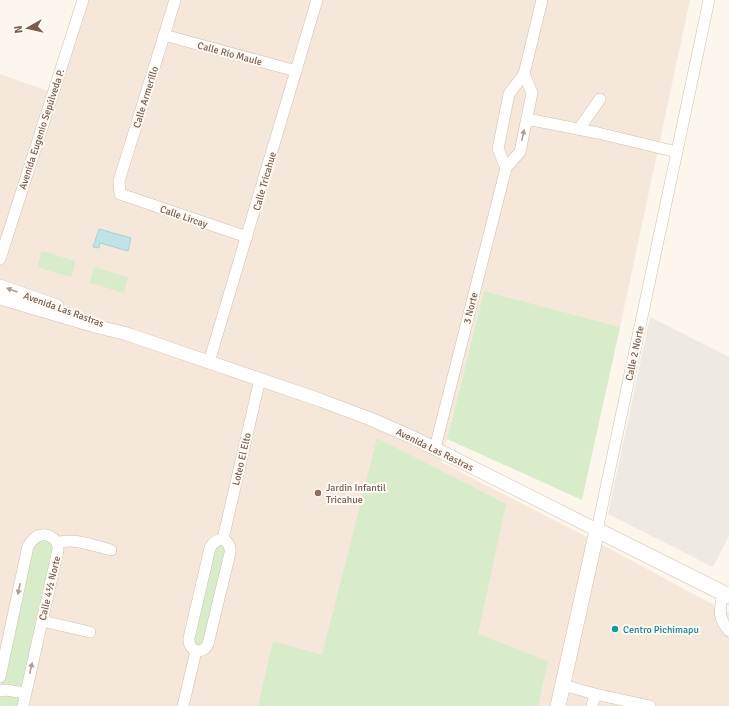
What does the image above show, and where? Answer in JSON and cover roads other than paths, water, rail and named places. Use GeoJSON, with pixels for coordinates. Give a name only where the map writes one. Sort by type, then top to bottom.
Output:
{"type":"FeatureCollection","features":[{"type":"Feature","properties":{"kind":"main road","name":"Avenida Las Rastras"},"geometry":{"type":"LineString","coordinates":[[597,530],[726,594]]}},
{"type":"Feature","properties":{"kind":"main road","name":"Calle 2 Norte"},"geometry":{"type":"LineString","coordinates":[[558,706],[597,530]]}},
{"type":"Feature","properties":{"kind":"street","name":"Avenida Eugenio Sepúlveda P."},"geometry":{"type":"LineString","coordinates":[[0,259],[83,0]]}},
{"type":"Feature","properties":{"kind":"street","name":"Calle Armerillo"},"geometry":{"type":"LineString","coordinates":[[120,194],[119,182],[174,0]]}},
{"type":"Feature","properties":{"kind":"street","name":"Calle Tricahue"},"geometry":{"type":"LineString","coordinates":[[209,362],[317,0]]}},
{"type":"Feature","properties":{"kind":"street"},"geometry":{"type":"LineString","coordinates":[[506,168],[498,149],[509,94],[524,74],[542,0]]}},
{"type":"Feature","properties":{"kind":"street","name":"Calle 2 Norte"},"geometry":{"type":"LineString","coordinates":[[597,530],[709,0]]}},
{"type":"Feature","properties":{"kind":"street","name":"Calle Río Maule"},"geometry":{"type":"LineString","coordinates":[[164,35],[296,71]]}},
{"type":"Feature","properties":{"kind":"street","name":"3 Norte"},"geometry":{"type":"LineString","coordinates":[[435,448],[506,168],[520,152],[532,93],[524,74]]}},
{"type":"Feature","properties":{"kind":"street"},"geometry":{"type":"LineString","coordinates":[[579,129],[600,99]]}},
{"type":"Feature","properties":{"kind":"street"},"geometry":{"type":"LineString","coordinates":[[527,119],[579,129],[677,152]]}},
{"type":"Feature","properties":{"kind":"street","name":"Calle Lircay"},"geometry":{"type":"LineString","coordinates":[[120,194],[247,237]]}},
{"type":"Feature","properties":{"kind":"street","name":"Avenida Las Rastras"},"geometry":{"type":"LineString","coordinates":[[0,286],[97,320],[127,334]]}},
{"type":"Feature","properties":{"kind":"street","name":"Avenida Las Rastras"},"geometry":{"type":"LineString","coordinates":[[0,298],[127,334],[352,411],[435,448],[597,530]]}},
{"type":"Feature","properties":{"kind":"street","name":"Loteo El Elto"},"geometry":{"type":"LineString","coordinates":[[222,539],[260,379]]}},
{"type":"Feature","properties":{"kind":"street","name":"Calle 4½ Norte"},"geometry":{"type":"LineString","coordinates":[[0,677],[28,546],[31,541],[43,534],[52,536],[57,543],[58,550],[25,693],[25,706]]}},
{"type":"Feature","properties":{"kind":"street"},"geometry":{"type":"LineString","coordinates":[[222,539],[228,543],[230,553],[208,644],[203,650],[200,651],[191,648],[189,643],[191,630],[211,545],[215,541],[222,539]]}},
{"type":"Feature","properties":{"kind":"street"},"geometry":{"type":"LineString","coordinates":[[57,543],[74,541],[111,550]]}},
{"type":"Feature","properties":{"kind":"street"},"geometry":{"type":"LineString","coordinates":[[726,594],[720,610],[723,624],[729,631]]}},
{"type":"Feature","properties":{"kind":"street"},"geometry":{"type":"LineString","coordinates":[[42,621],[90,632]]}},
{"type":"Feature","properties":{"kind":"street"},"geometry":{"type":"LineString","coordinates":[[184,706],[196,650]]}},
{"type":"Feature","properties":{"kind":"street"},"geometry":{"type":"LineString","coordinates":[[563,685],[595,694],[650,706]]}},
{"type":"Feature","properties":{"kind":"street"},"geometry":{"type":"LineString","coordinates":[[0,691],[6,690],[25,693]]}},
{"type":"Feature","properties":{"kind":"street"},"geometry":{"type":"LineString","coordinates":[[592,706],[595,694]]}},
{"type":"Feature","properties":{"kind":"water"},"geometry":{"type":"Polygon","coordinates":[[[99,229],[131,238],[128,251],[100,243],[99,248],[93,247],[99,229]]]}},
{"type":"Feature","properties":{"kind":"place","name":"Jardin Infantil Tricahue"},"geometry":{"type":"Point","coordinates":[318,493]}},
{"type":"Feature","properties":{"kind":"place","name":"Centro Pichimapu"},"geometry":{"type":"Point","coordinates":[615,629]}}]}
